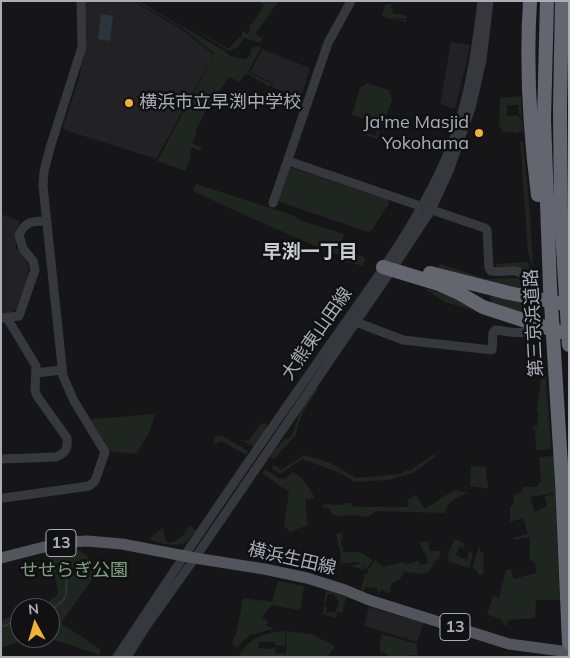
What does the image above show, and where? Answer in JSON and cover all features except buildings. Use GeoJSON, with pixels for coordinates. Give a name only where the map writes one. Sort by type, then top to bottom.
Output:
{"type":"FeatureCollection","features":[{"type":"Feature","properties":{"kind":"highway"},"geometry":{"type":"LineString","coordinates":[[530,1],[529,74],[533,144],[537,192],[550,287]]}},
{"type":"Feature","properties":{"kind":"highway","name":"第三京浜道路"},"geometry":{"type":"LineString","coordinates":[[547,1],[544,119],[550,287],[569,643]]}},
{"type":"Feature","properties":{"kind":"highway","name":"第三京浜道路"},"geometry":{"type":"LineString","coordinates":[[562,1],[561,216],[569,345]]}},
{"type":"Feature","properties":{"kind":"highway"},"geometry":{"type":"LineString","coordinates":[[561,216],[569,42]]}},
{"type":"Feature","properties":{"kind":"highway"},"geometry":{"type":"LineString","coordinates":[[390,264],[466,281],[509,294],[569,305]]}},
{"type":"Feature","properties":{"kind":"highway"},"geometry":{"type":"LineString","coordinates":[[390,264],[439,284],[483,306],[569,335]]}},
{"type":"Feature","properties":{"kind":"main road","name":"横浜生田線"},"geometry":{"type":"LineString","coordinates":[[1,558],[70,542],[87,541],[122,544],[307,578],[488,638],[510,644],[569,652]]}},
{"type":"Feature","properties":{"kind":"street"},"geometry":{"type":"LineString","coordinates":[[4,498],[89,486],[95,481],[105,452],[66,386],[63,376],[43,186],[44,171],[82,47],[81,1]]}},
{"type":"Feature","properties":{"kind":"street"},"geometry":{"type":"LineString","coordinates":[[273,203],[328,43],[351,1]]}},
{"type":"Feature","properties":{"kind":"street","name":"大熊東山田線"},"geometry":{"type":"LineString","coordinates":[[426,208],[462,113],[474,60],[482,1]]}},
{"type":"Feature","properties":{"kind":"street","name":"大熊東山田線"},"geometry":{"type":"LineString","coordinates":[[128,657],[189,557],[390,264],[449,171],[471,108],[482,60],[489,1]]}},
{"type":"Feature","properties":{"kind":"street"},"geometry":{"type":"LineString","coordinates":[[288,161],[485,228],[487,230],[490,271],[515,271],[526,276],[529,283],[534,325],[523,333],[495,330],[493,333],[492,350],[402,340],[356,322]]}},
{"type":"Feature","properties":{"kind":"street"},"geometry":{"type":"LineString","coordinates":[[1,459],[56,457],[63,454],[68,447],[67,438],[36,396],[36,366],[4,318],[19,316],[35,270],[33,261],[24,249],[19,235],[25,225],[30,222],[47,221]]}},
{"type":"Feature","properties":{"kind":"street","name":"大熊東山田線"},"geometry":{"type":"LineString","coordinates":[[117,657],[356,322],[390,264]]}},
{"type":"Feature","properties":{"kind":"street"},"geometry":{"type":"LineString","coordinates":[[36,373],[62,370]]}},
{"type":"Feature","properties":{"kind":"shaded area","name":"横浜市立早渕中学校"},"geometry":{"type":"Polygon","coordinates":[[[85,1],[133,1],[180,28],[214,55],[156,159],[65,130],[63,127],[79,78],[87,40],[85,1]]]}},
{"type":"Feature","properties":{"kind":"shaded area"},"geometry":{"type":"Polygon","coordinates":[[[101,14],[113,16],[110,41],[98,39],[101,14]]]}},
{"type":"Feature","properties":{"kind":"shaded area"},"geometry":{"type":"Polygon","coordinates":[[[451,42],[470,45],[455,109],[440,104],[451,42]]]}},
{"type":"Feature","properties":{"kind":"shaded area"},"geometry":{"type":"Polygon","coordinates":[[[262,49],[310,68],[301,97],[296,95],[295,97],[272,87],[273,83],[250,72],[262,49]]]}},
{"type":"Feature","properties":{"kind":"shaded area"},"geometry":{"type":"Polygon","coordinates":[[[1,214],[20,221],[16,231],[16,248],[23,255],[29,267],[27,283],[16,310],[1,314],[1,214]]]}},
{"type":"Feature","properties":{"kind":"shaded area"},"geometry":{"type":"Polygon","coordinates":[[[369,607],[424,623],[417,642],[364,626],[369,607]]]}},
{"type":"Feature","properties":{"kind":"green space"},"geometry":{"type":"Polygon","coordinates":[[[135,1],[139,1],[230,56],[246,59],[250,55],[251,49],[257,46],[261,47],[248,72],[272,84],[270,87],[246,73],[240,82],[229,77],[195,132],[197,133],[192,143],[202,148],[200,151],[192,147],[191,156],[185,171],[157,161],[215,54],[181,27],[135,1]]]}},
{"type":"Feature","properties":{"kind":"green space"},"geometry":{"type":"Polygon","coordinates":[[[258,1],[279,1],[255,34],[262,38],[260,43],[244,38],[238,47],[229,51],[182,22],[229,49],[239,37],[241,38],[243,31],[247,34],[251,29],[249,27],[250,24],[252,24],[264,5],[258,1]]]}},
{"type":"Feature","properties":{"kind":"green space"},"geometry":{"type":"Polygon","coordinates":[[[387,4],[393,5],[389,8],[393,8],[392,13],[407,16],[406,19],[392,18],[406,20],[406,22],[394,20],[382,16],[387,4]]]}},
{"type":"Feature","properties":{"kind":"green space"},"geometry":{"type":"Polygon","coordinates":[[[367,83],[389,90],[392,100],[383,124],[376,122],[382,125],[377,139],[366,135],[367,133],[376,136],[378,125],[370,122],[370,120],[352,115],[360,88],[367,83]]]}},
{"type":"Feature","properties":{"kind":"green space"},"geometry":{"type":"Polygon","coordinates":[[[521,96],[522,117],[519,114],[518,105],[507,105],[507,116],[518,116],[522,120],[523,131],[518,133],[502,132],[502,127],[499,127],[500,98],[521,96]]]}},
{"type":"Feature","properties":{"kind":"green space"},"geometry":{"type":"Polygon","coordinates":[[[520,142],[523,142],[533,269],[528,252],[520,142]]]}},
{"type":"Feature","properties":{"kind":"green space"},"geometry":{"type":"Polygon","coordinates":[[[289,168],[389,200],[389,203],[372,230],[368,232],[280,202],[278,199],[289,168]]]}},
{"type":"Feature","properties":{"kind":"green space"},"geometry":{"type":"Polygon","coordinates":[[[196,184],[344,234],[339,248],[365,258],[363,266],[344,261],[345,257],[287,234],[193,191],[196,184]]]}},
{"type":"Feature","properties":{"kind":"green space"},"geometry":{"type":"Polygon","coordinates":[[[528,262],[531,271],[534,271],[540,294],[535,294],[531,280],[523,271],[512,267],[498,267],[494,264],[528,262]]]}},
{"type":"Feature","properties":{"kind":"green space"},"geometry":{"type":"Polygon","coordinates":[[[440,264],[486,279],[518,278],[525,292],[437,270],[440,264]]]}},
{"type":"Feature","properties":{"kind":"green space"},"geometry":{"type":"Polygon","coordinates":[[[423,288],[448,296],[488,315],[445,302],[423,288]]]}},
{"type":"Feature","properties":{"kind":"green space"},"geometry":{"type":"Polygon","coordinates":[[[494,295],[522,302],[523,315],[492,305],[490,297],[494,295]]]}},
{"type":"Feature","properties":{"kind":"green space"},"geometry":{"type":"Polygon","coordinates":[[[542,358],[545,365],[551,449],[536,450],[533,426],[537,426],[539,414],[537,412],[542,372],[526,370],[526,364],[531,362],[532,359],[542,358]]]}},
{"type":"Feature","properties":{"kind":"green space"},"geometry":{"type":"Polygon","coordinates":[[[316,387],[318,389],[302,414],[295,436],[274,459],[269,457],[286,437],[288,439],[292,435],[300,412],[316,387]]]}},
{"type":"Feature","properties":{"kind":"green space"},"geometry":{"type":"Polygon","coordinates":[[[155,414],[150,431],[136,454],[108,451],[91,419],[155,414]]]}},
{"type":"Feature","properties":{"kind":"green space"},"geometry":{"type":"Polygon","coordinates":[[[266,423],[268,429],[254,447],[241,440],[248,441],[261,424],[266,423]]]}},
{"type":"Feature","properties":{"kind":"green space"},"geometry":{"type":"Polygon","coordinates":[[[217,435],[223,436],[248,451],[246,455],[221,441],[214,444],[214,438],[217,435]]]}},
{"type":"Feature","properties":{"kind":"green space"},"geometry":{"type":"Polygon","coordinates":[[[435,454],[436,456],[413,473],[389,480],[355,482],[340,473],[302,459],[280,474],[272,469],[274,465],[281,470],[304,455],[331,463],[356,478],[400,474],[407,470],[409,471],[435,454]]]}},
{"type":"Feature","properties":{"kind":"green space"},"geometry":{"type":"Polygon","coordinates":[[[554,456],[555,493],[530,497],[535,512],[547,506],[545,496],[555,494],[560,600],[536,600],[535,618],[508,620],[507,625],[504,625],[502,620],[487,614],[493,596],[499,598],[506,570],[511,569],[514,579],[536,573],[535,562],[530,560],[530,537],[514,540],[513,538],[528,534],[523,518],[510,522],[510,507],[514,504],[514,495],[522,492],[523,487],[536,487],[541,481],[539,457],[554,456]]]}},
{"type":"Feature","properties":{"kind":"green space"},"geometry":{"type":"Polygon","coordinates":[[[471,466],[486,467],[488,489],[470,486],[471,466]]]}},
{"type":"Feature","properties":{"kind":"green space"},"geometry":{"type":"Polygon","coordinates":[[[265,469],[280,479],[284,478],[287,485],[285,478],[293,472],[306,483],[315,498],[305,500],[308,525],[290,532],[284,526],[289,492],[262,473],[265,469]]]}},
{"type":"Feature","properties":{"kind":"green space"},"geometry":{"type":"Polygon","coordinates":[[[454,490],[468,493],[450,502],[445,513],[375,511],[367,517],[339,516],[331,514],[330,509],[323,507],[323,504],[344,505],[345,503],[351,503],[352,506],[362,507],[409,507],[407,500],[416,495],[425,509],[454,490]]]}},
{"type":"Feature","properties":{"kind":"green space"},"geometry":{"type":"Polygon","coordinates":[[[190,526],[196,531],[185,543],[177,545],[167,544],[150,539],[163,527],[165,539],[167,542],[172,543],[185,534],[184,532],[190,526]]]}},
{"type":"Feature","properties":{"kind":"green space"},"geometry":{"type":"Polygon","coordinates":[[[342,532],[341,546],[343,547],[343,552],[360,552],[373,560],[367,569],[361,565],[365,570],[345,566],[360,564],[358,562],[340,563],[341,556],[336,534],[342,532]]]}},
{"type":"Feature","properties":{"kind":"green space"},"geometry":{"type":"Polygon","coordinates":[[[455,539],[465,544],[464,548],[459,547],[456,555],[467,560],[469,552],[473,553],[469,568],[449,562],[448,553],[455,539]]]}},
{"type":"Feature","properties":{"kind":"green space"},"geometry":{"type":"Polygon","coordinates":[[[419,542],[429,542],[429,551],[441,551],[439,559],[434,562],[429,572],[422,574],[405,572],[399,580],[392,583],[389,593],[382,590],[378,595],[377,588],[364,587],[364,593],[361,590],[365,574],[368,573],[376,559],[382,567],[403,562],[407,564],[419,561],[420,565],[428,563],[426,554],[419,542]]]}},
{"type":"Feature","properties":{"kind":"green space"},"geometry":{"type":"Polygon","coordinates":[[[480,547],[480,552],[484,553],[483,574],[479,575],[473,568],[478,548],[480,547]]]}},
{"type":"Feature","properties":{"kind":"green space","name":"せせらぎ公園"},"geometry":{"type":"Polygon","coordinates":[[[67,549],[81,551],[101,567],[61,623],[100,649],[100,655],[60,642],[60,598],[53,598],[58,594],[55,576],[48,556],[67,549]]]}},
{"type":"Feature","properties":{"kind":"green space"},"geometry":{"type":"Polygon","coordinates":[[[278,581],[304,586],[300,610],[272,605],[262,617],[268,621],[266,626],[275,628],[250,635],[236,648],[232,643],[237,631],[243,598],[272,602],[278,581]]]}},
{"type":"Feature","properties":{"kind":"green space"},"geometry":{"type":"Polygon","coordinates":[[[326,590],[346,597],[342,613],[337,612],[336,618],[323,614],[324,606],[326,606],[326,613],[336,612],[339,601],[337,597],[334,597],[335,595],[328,594],[325,604],[326,590]]]}},
{"type":"Feature","properties":{"kind":"green space"},"geometry":{"type":"Polygon","coordinates":[[[10,617],[10,645],[1,648],[1,620],[10,617]]]}},
{"type":"Feature","properties":{"kind":"green space"},"geometry":{"type":"Polygon","coordinates":[[[286,631],[285,646],[275,645],[274,642],[259,642],[258,648],[270,649],[276,647],[275,653],[286,654],[287,631],[311,634],[335,646],[327,657],[239,657],[243,649],[254,639],[286,631]]]}},
{"type":"Feature","properties":{"kind":"green space"},"geometry":{"type":"Polygon","coordinates":[[[382,634],[417,644],[417,655],[387,657],[387,654],[380,652],[382,634]]]}},
{"type":"Feature","properties":{"kind":"waterway"},"geometry":{"type":"LineString","coordinates":[[60,604],[66,596],[66,575]]}},
{"type":"Feature","properties":{"kind":"waterway"},"geometry":{"type":"LineString","coordinates":[[1,627],[10,624]]}},
{"type":"Feature","properties":{"kind":"place","name":"横浜市立早渕中学校"},"geometry":{"type":"Point","coordinates":[129,103]}},
{"type":"Feature","properties":{"kind":"place","name":"Ja'me Masjid Yokohama"},"geometry":{"type":"Point","coordinates":[479,133]}},
{"type":"Feature","properties":{"kind":"district","name":"早渕一丁目"},"geometry":{"type":"Point","coordinates":[310,252]}}]}
